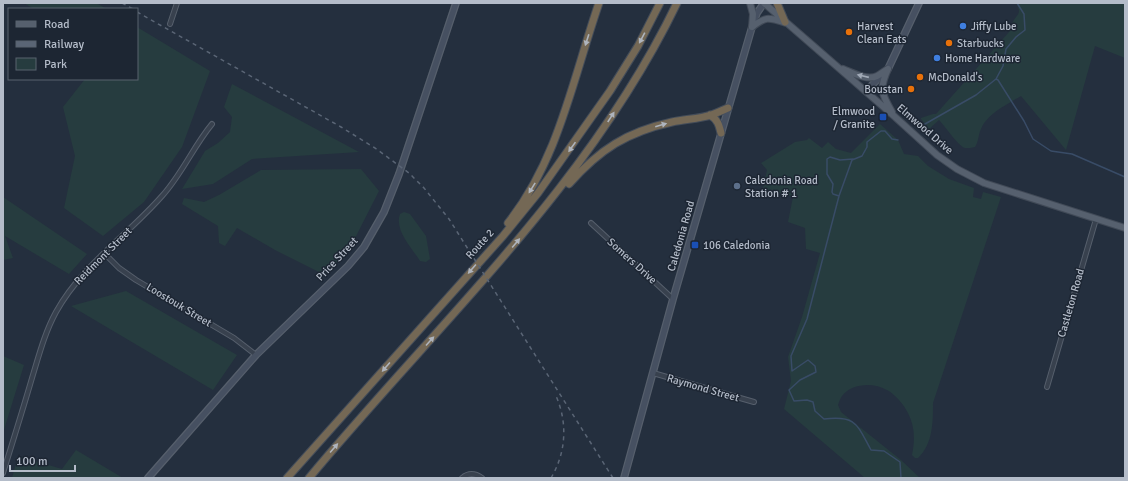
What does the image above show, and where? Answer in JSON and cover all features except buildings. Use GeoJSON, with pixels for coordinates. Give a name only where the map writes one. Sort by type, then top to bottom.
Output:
{"type":"FeatureCollection","features":[{"type":"Feature","properties":{"kind":"highway"},"geometry":{"type":"LineString","coordinates":[[485,256],[496,237],[526,197],[543,169],[559,130],[599,3]]}},
{"type":"Feature","properties":{"kind":"highway","name":"Route 2"},"geometry":{"type":"LineString","coordinates":[[287,478],[503,236],[538,193],[588,124],[626,67],[660,3]]}},
{"type":"Feature","properties":{"kind":"highway"},"geometry":{"type":"LineString","coordinates":[[309,478],[340,441],[506,255],[584,158],[637,76],[677,3]]}},
{"type":"Feature","properties":{"kind":"highway"},"geometry":{"type":"LineString","coordinates":[[777,3],[785,22]]}},
{"type":"Feature","properties":{"kind":"highway"},"geometry":{"type":"LineString","coordinates":[[541,212],[556,200],[592,160],[618,141],[640,131],[656,126],[710,115],[728,108]]}},
{"type":"Feature","properties":{"kind":"highway"},"geometry":{"type":"LineString","coordinates":[[710,115],[715,118],[719,124],[721,133]]}},
{"type":"Feature","properties":{"kind":"main road"},"geometry":{"type":"LineString","coordinates":[[750,3],[752,27]]}},
{"type":"Feature","properties":{"kind":"main road","name":"Elmwood Drive"},"geometry":{"type":"LineString","coordinates":[[764,3],[866,91],[937,155],[957,169],[984,183],[1125,228]]}},
{"type":"Feature","properties":{"kind":"main road"},"geometry":{"type":"LineString","coordinates":[[752,27],[765,18],[785,22]]}},
{"type":"Feature","properties":{"kind":"main road"},"geometry":{"type":"LineString","coordinates":[[837,66],[868,78],[876,76],[888,69]]}},
{"type":"Feature","properties":{"kind":"main road"},"geometry":{"type":"LineString","coordinates":[[888,69],[883,80],[882,91],[883,96],[894,116]]}},
{"type":"Feature","properties":{"kind":"street"},"geometry":{"type":"LineString","coordinates":[[170,24],[177,3]]}},
{"type":"Feature","properties":{"kind":"street","name":"Price Street"},"geometry":{"type":"LineString","coordinates":[[148,478],[256,355],[348,266],[364,247],[384,212],[399,174],[456,3]]}},
{"type":"Feature","properties":{"kind":"street","name":"Caledonia Road"},"geometry":{"type":"LineString","coordinates":[[624,478],[673,299],[728,108],[752,27],[757,13],[764,3]]}},
{"type":"Feature","properties":{"kind":"street"},"geometry":{"type":"LineString","coordinates":[[866,91],[888,69],[918,3]]}},
{"type":"Feature","properties":{"kind":"street","name":"Reidmont Street"},"geometry":{"type":"LineString","coordinates":[[3,473],[45,337],[56,313],[70,289],[90,266],[163,196],[179,175],[201,138],[212,124]]}},
{"type":"Feature","properties":{"kind":"street","name":"Castleton Road"},"geometry":{"type":"LineString","coordinates":[[1047,387],[1096,219]]}},
{"type":"Feature","properties":{"kind":"street","name":"Somers Drive"},"geometry":{"type":"LineString","coordinates":[[591,224],[673,299]]}},
{"type":"Feature","properties":{"kind":"street","name":"Loostouk Street"},"geometry":{"type":"LineString","coordinates":[[104,253],[119,268],[136,280],[234,338],[256,355]]}},
{"type":"Feature","properties":{"kind":"street","name":"Raymond Street"},"geometry":{"type":"LineString","coordinates":[[653,373],[754,402]]}},
{"type":"Feature","properties":{"kind":"street"},"geometry":{"type":"LineString","coordinates":[[462,478],[466,475],[472,474],[482,478]]}},
{"type":"Feature","properties":{"kind":"green space"},"geometry":{"type":"Polygon","coordinates":[[[24,3],[96,3],[105,8],[32,8],[24,3]]]}},
{"type":"Feature","properties":{"kind":"green space"},"geometry":{"type":"Polygon","coordinates":[[[1016,3],[1125,3],[1125,58],[1095,46],[1066,150],[1021,96],[988,118],[981,129],[975,147],[962,147],[939,120],[929,129],[921,119],[936,114],[1009,32],[1012,23],[1019,12],[1016,3]]]}},
{"type":"Feature","properties":{"kind":"green space"},"geometry":{"type":"Polygon","coordinates":[[[138,28],[210,71],[182,147],[144,202],[103,236],[64,208],[75,156],[63,107],[84,80],[138,80],[138,28]]]}},
{"type":"Feature","properties":{"kind":"green space"},"geometry":{"type":"Polygon","coordinates":[[[232,84],[359,152],[252,159],[213,184],[182,189],[205,151],[218,143],[230,132],[232,117],[224,107],[232,84]]]}},
{"type":"Feature","properties":{"kind":"green space"},"geometry":{"type":"Polygon","coordinates":[[[880,124],[898,140],[904,154],[918,156],[928,166],[949,179],[974,188],[973,197],[981,199],[983,192],[1001,197],[933,403],[931,432],[927,446],[923,452],[918,458],[915,458],[912,455],[914,434],[910,418],[902,403],[893,394],[882,387],[863,385],[851,388],[841,397],[838,405],[841,412],[901,460],[920,478],[865,478],[784,409],[791,381],[788,357],[802,317],[820,253],[806,249],[805,228],[788,222],[793,197],[763,188],[767,170],[761,163],[795,142],[807,140],[809,138],[822,148],[828,142],[836,149],[851,153],[880,124]]]}},
{"type":"Feature","properties":{"kind":"green space"},"geometry":{"type":"Polygon","coordinates":[[[361,169],[379,191],[349,250],[325,275],[275,250],[237,228],[225,246],[219,243],[218,226],[182,204],[184,198],[204,202],[219,195],[261,170],[361,169]]]}},
{"type":"Feature","properties":{"kind":"green space"},"geometry":{"type":"Polygon","coordinates":[[[3,197],[87,254],[69,274],[5,236],[13,258],[3,260],[3,197]]]}},
{"type":"Feature","properties":{"kind":"green space"},"geometry":{"type":"Polygon","coordinates":[[[404,212],[410,214],[426,236],[430,259],[426,262],[420,261],[405,239],[399,226],[400,214],[404,212]]]}},
{"type":"Feature","properties":{"kind":"green space"},"geometry":{"type":"Polygon","coordinates":[[[126,291],[237,355],[213,390],[71,306],[126,291]]]}},
{"type":"Feature","properties":{"kind":"green space"},"geometry":{"type":"Polygon","coordinates":[[[3,356],[24,365],[3,433],[3,356]]]}},
{"type":"Feature","properties":{"kind":"green space"},"geometry":{"type":"Polygon","coordinates":[[[76,450],[123,478],[12,478],[18,456],[62,469],[76,450]]]}},
{"type":"Feature","properties":{"kind":"waterway"},"geometry":{"type":"LineString","coordinates":[[925,124],[976,95],[996,79],[1003,66],[1006,49],[1016,37],[1025,30],[1024,14],[1017,3]]}},
{"type":"Feature","properties":{"kind":"waterway"},"geometry":{"type":"LineString","coordinates":[[996,79],[1024,121],[1033,139],[1051,151],[1072,154],[1125,177]]}},
{"type":"Feature","properties":{"kind":"waterway"},"geometry":{"type":"LineString","coordinates":[[898,140],[892,139],[885,131],[881,131],[867,142],[867,147],[862,156],[852,160],[839,196],[807,319],[791,356],[792,371],[808,360],[815,366],[816,372],[800,380],[789,390],[794,401],[807,400],[813,402],[815,411],[824,419],[835,418],[850,420],[859,428],[871,450],[884,451],[900,462],[901,478]]}},
{"type":"Feature","properties":{"kind":"waterway"},"geometry":{"type":"LineString","coordinates":[[839,196],[833,194],[832,192],[833,184],[827,174],[827,159],[830,157],[840,160],[853,159]]}},
{"type":"Feature","properties":{"kind":"railway"},"geometry":{"type":"LineString","coordinates":[[122,3],[131,8]]}},
{"type":"Feature","properties":{"kind":"railway"},"geometry":{"type":"LineString","coordinates":[[138,13],[341,127],[375,148],[409,173],[424,188],[449,219],[613,478]]}},
{"type":"Feature","properties":{"kind":"railway"},"geometry":{"type":"LineString","coordinates":[[551,478],[560,458],[564,438],[564,427],[560,406],[556,396]]}},
{"type":"Feature","properties":{"kind":"place","name":"Jiffy Lube"},"geometry":{"type":"Point","coordinates":[963,26]}},
{"type":"Feature","properties":{"kind":"place","name":"Harvest Clean Eats"},"geometry":{"type":"Point","coordinates":[849,32]}},
{"type":"Feature","properties":{"kind":"place","name":"Starbucks"},"geometry":{"type":"Point","coordinates":[949,43]}},
{"type":"Feature","properties":{"kind":"place","name":"Home Hardware"},"geometry":{"type":"Point","coordinates":[937,58]}},
{"type":"Feature","properties":{"kind":"place","name":"McDonald's"},"geometry":{"type":"Point","coordinates":[920,77]}},
{"type":"Feature","properties":{"kind":"place","name":"Boustan"},"geometry":{"type":"Point","coordinates":[911,89]}},
{"type":"Feature","properties":{"kind":"place","name":"Elmwood / Granite"},"geometry":{"type":"Point","coordinates":[883,117]}},
{"type":"Feature","properties":{"kind":"place","name":"Caledonia Road Station # 1"},"geometry":{"type":"Point","coordinates":[737,186]}},
{"type":"Feature","properties":{"kind":"place","name":"106 Caledonia"},"geometry":{"type":"Point","coordinates":[695,245]}}]}
